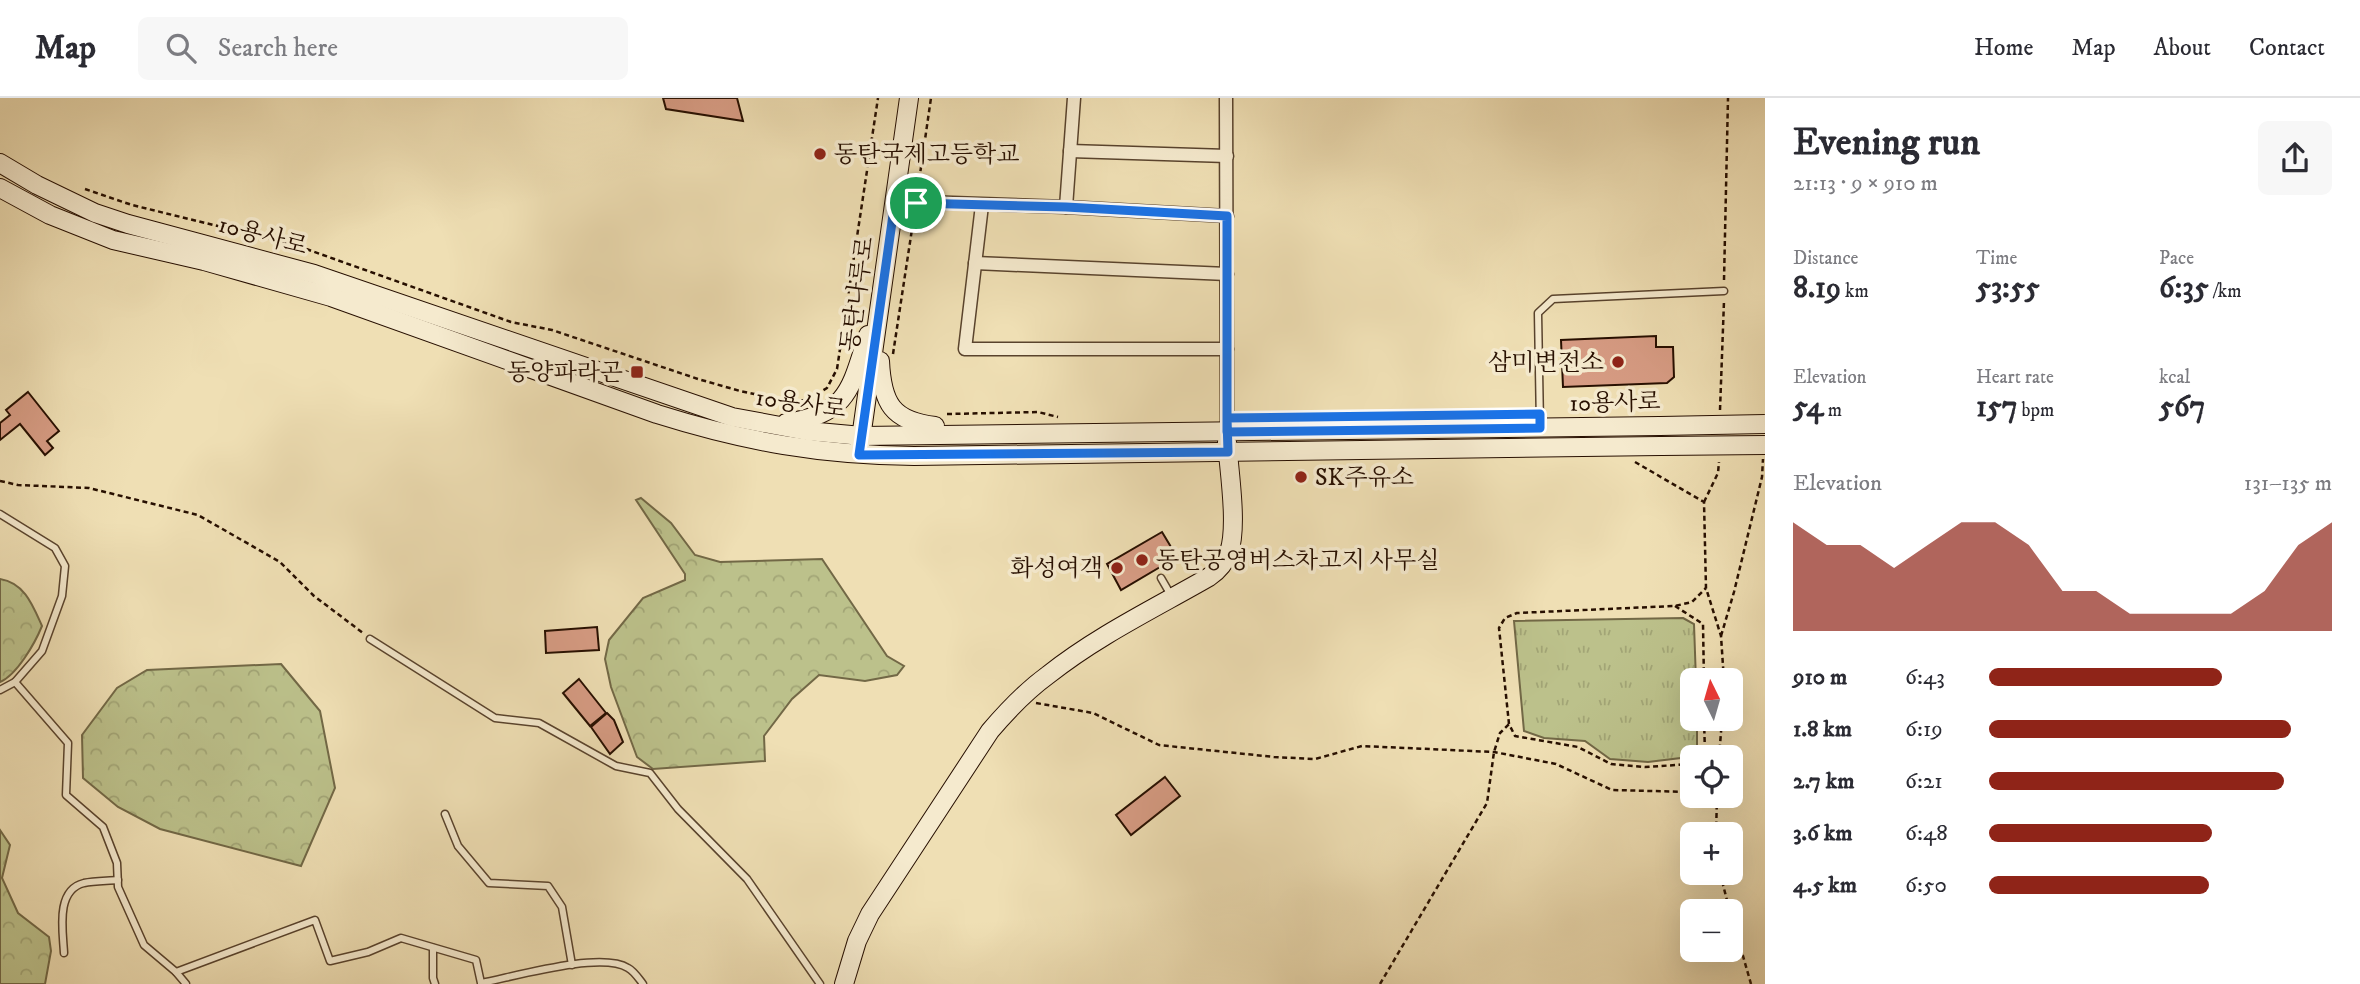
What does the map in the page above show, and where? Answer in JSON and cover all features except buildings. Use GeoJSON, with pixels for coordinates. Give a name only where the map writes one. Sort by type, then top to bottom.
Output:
{"type":"FeatureCollection","features":[{"type":"Feature","properties":{"kind":"street","name":"동탄나루로"},"geometry":{"type":"LineString","coordinates":[[859,455],[909,98]]}},
{"type":"Feature","properties":{"kind":"street"},"geometry":{"type":"LineString","coordinates":[[1066,207],[1074,98]]}},
{"type":"Feature","properties":{"kind":"street"},"geometry":{"type":"LineString","coordinates":[[844,984],[857,941],[878,901],[990,731],[1045,676],[1217,571],[1228,555],[1232,531],[1227,432],[1227,98]]}},
{"type":"Feature","properties":{"kind":"street"},"geometry":{"type":"LineString","coordinates":[[1070,151],[1227,156]]}},
{"type":"Feature","properties":{"kind":"street","name":"10용사로"},"geometry":{"type":"LineString","coordinates":[[0,163],[37,186],[94,213],[314,274],[714,411],[807,431],[862,436],[1765,424]]}},
{"type":"Feature","properties":{"kind":"street","name":"10용사로"},"geometry":{"type":"LineString","coordinates":[[0,188],[50,215],[113,240],[228,267],[331,297],[693,426],[766,444],[859,455],[1661,446],[1764,448]]}},
{"type":"Feature","properties":{"kind":"street"},"geometry":{"type":"LineString","coordinates":[[895,201],[1227,216]]}},
{"type":"Feature","properties":{"kind":"street"},"geometry":{"type":"LineString","coordinates":[[982,205],[965,349],[1227,349]]}},
{"type":"Feature","properties":{"kind":"street"},"geometry":{"type":"LineString","coordinates":[[975,263],[1227,274]]}},
{"type":"Feature","properties":{"kind":"street"},"geometry":{"type":"LineString","coordinates":[[765,424],[786,423],[819,415],[831,410],[845,396],[852,383],[882,291]]}},
{"type":"Feature","properties":{"kind":"street"},"geometry":{"type":"LineString","coordinates":[[882,291],[881,381],[890,407],[914,424],[937,427],[1017,426],[1055,433]]}},
{"type":"Feature","properties":{"kind":"lane"},"geometry":{"type":"LineString","coordinates":[[1540,428],[1538,313],[1553,299],[1724,291]]}},
{"type":"Feature","properties":{"kind":"lane"},"geometry":{"type":"LineString","coordinates":[[0,514],[55,548],[65,566],[62,596],[42,651],[15,681],[0,690]]}},
{"type":"Feature","properties":{"kind":"lane"},"geometry":{"type":"LineString","coordinates":[[1161,578],[1173,598]]}},
{"type":"Feature","properties":{"kind":"lane"},"geometry":{"type":"LineString","coordinates":[[370,639],[495,718],[539,723],[616,766],[650,773],[678,809],[747,879],[820,984]]}},
{"type":"Feature","properties":{"kind":"lane"},"geometry":{"type":"LineString","coordinates":[[15,681],[68,743],[66,794],[103,827],[117,863],[118,887],[144,945],[186,984]]}},
{"type":"Feature","properties":{"kind":"lane"},"geometry":{"type":"LineString","coordinates":[[446,814],[458,846],[489,884],[548,886],[562,907],[572,965]]}},
{"type":"Feature","properties":{"kind":"lane"},"geometry":{"type":"LineString","coordinates":[[64,953],[61,915],[66,898],[80,884],[118,880]]}},
{"type":"Feature","properties":{"kind":"lane"},"geometry":{"type":"LineString","coordinates":[[176,972],[315,920],[330,961],[368,952],[401,938],[476,960],[481,983]]}},
{"type":"Feature","properties":{"kind":"lane"},"geometry":{"type":"LineString","coordinates":[[432,948],[435,984]]}},
{"type":"Feature","properties":{"kind":"lane"},"geometry":{"type":"LineString","coordinates":[[475,984],[606,961],[628,968],[643,984]]}},
{"type":"Feature","properties":{"kind":"path"},"geometry":{"type":"LineString","coordinates":[[84,189],[132,205],[295,245],[511,321],[552,330],[698,379],[740,391],[795,401],[807,400],[822,392],[832,381],[837,369],[878,98]]}},
{"type":"Feature","properties":{"kind":"path"},"geometry":{"type":"LineString","coordinates":[[892,359],[931,98]]}},
{"type":"Feature","properties":{"kind":"path"},"geometry":{"type":"LineString","coordinates":[[943,415],[1038,412],[1067,419]]}},
{"type":"Feature","properties":{"kind":"path"},"geometry":{"type":"LineString","coordinates":[[1621,447],[1637,464],[1704,502],[1706,588],[1721,636],[1723,668]]}},
{"type":"Feature","properties":{"kind":"path"},"geometry":{"type":"LineString","coordinates":[[1721,636],[1762,477],[1764,448]]}},
{"type":"Feature","properties":{"kind":"path"},"geometry":{"type":"LineString","coordinates":[[0,481],[18,485],[89,488],[198,514],[280,562],[314,596],[370,639]]}},
{"type":"Feature","properties":{"kind":"path"},"geometry":{"type":"LineString","coordinates":[[1680,765],[1645,767],[1611,764],[1578,747],[1515,736],[1509,724],[1499,628],[1505,618],[1517,613],[1675,606],[1692,602],[1706,588]]}},
{"type":"Feature","properties":{"kind":"path"},"geometry":{"type":"LineString","coordinates":[[1675,606],[1703,624],[1704,668]]}},
{"type":"Feature","properties":{"kind":"path"},"geometry":{"type":"LineString","coordinates":[[1019,700],[1093,713],[1159,745],[1172,747],[1274,757],[1315,758],[1362,746],[1494,752],[1556,764],[1612,790],[1680,792]]}},
{"type":"Feature","properties":{"kind":"path"},"geometry":{"type":"LineString","coordinates":[[1380,984],[1487,803],[1494,752],[1500,733],[1509,724]]}},
{"type":"Feature","properties":{"kind":"path"},"geometry":{"type":"LineString","coordinates":[[1743,957],[1751,984]]}},
{"type":"Feature","properties":{"kind":"green space"},"geometry":{"type":"Polygon","coordinates":[[[641,498],[671,523],[695,555],[720,562],[822,559],[887,656],[904,666],[897,675],[865,681],[819,675],[792,699],[764,736],[765,761],[653,769],[637,757],[611,687],[605,659],[609,640],[643,598],[685,580],[685,574],[636,500],[641,498]]]}},
{"type":"Feature","properties":{"kind":"green space"},"geometry":{"type":"Polygon","coordinates":[[[0,579],[9,581],[22,590],[42,626],[19,666],[0,682],[0,579]]]}},
{"type":"Feature","properties":{"kind":"green space"},"geometry":{"type":"Polygon","coordinates":[[[1683,618],[1694,624],[1696,668],[1680,668],[1680,732],[1697,732],[1697,745],[1680,745],[1680,758],[1648,762],[1610,759],[1585,741],[1544,738],[1524,731],[1514,621],[1683,618]]]}},
{"type":"Feature","properties":{"kind":"green space"},"geometry":{"type":"Polygon","coordinates":[[[281,664],[320,711],[335,788],[301,866],[160,829],[118,807],[83,778],[82,735],[117,688],[147,670],[281,664]]]}},
{"type":"Feature","properties":{"kind":"green space"},"geometry":{"type":"Polygon","coordinates":[[[0,830],[10,845],[2,878],[18,913],[49,937],[51,951],[45,984],[0,984],[0,830]]]}},
{"type":"Feature","properties":{"kind":"place","name":"동탄국제고등학교"},"geometry":{"type":"Point","coordinates":[820,154]}},
{"type":"Feature","properties":{"kind":"place","name":"삼미변전소"},"geometry":{"type":"Point","coordinates":[1618,362]}},
{"type":"Feature","properties":{"kind":"place","name":"동양파라곤"},"geometry":{"type":"Point","coordinates":[637,372]}},
{"type":"Feature","properties":{"kind":"place","name":"SK주유소"},"geometry":{"type":"Point","coordinates":[1301,477]}},
{"type":"Feature","properties":{"kind":"place","name":"동탄공영버스차고지 사무실"},"geometry":{"type":"Point","coordinates":[1142,560]}},
{"type":"Feature","properties":{"kind":"place","name":"화성여객"},"geometry":{"type":"Point","coordinates":[1117,568]}},
{"type":"Feature","properties":{"kind":"route"},"geometry":{"type":"LineString","coordinates":[[916,203],[895,201],[859,455],[1228,452],[1227,432],[1227,418],[1540,414],[1540,428],[1227,432],[1227,216],[1066,207],[916,203]]}}]}
